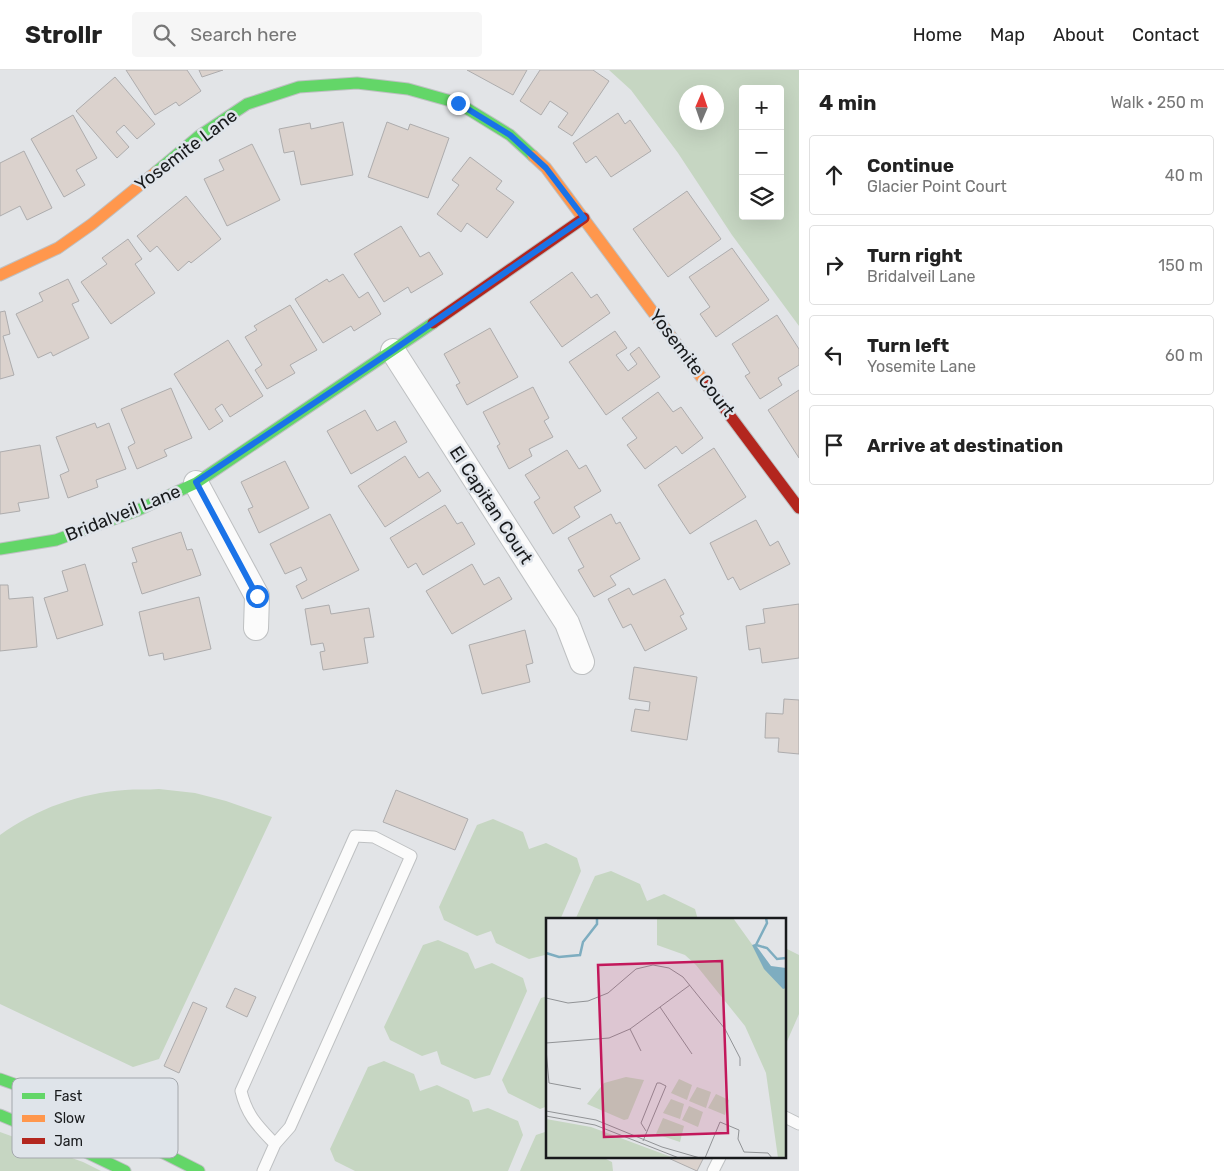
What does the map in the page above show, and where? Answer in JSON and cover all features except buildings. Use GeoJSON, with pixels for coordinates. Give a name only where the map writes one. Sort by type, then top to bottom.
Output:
{"type":"FeatureCollection","features":[{"type":"Feature","properties":{"kind":"street","name":"Yosemite Lane"},"geometry":{"type":"LineString","coordinates":[[0,276],[58,248],[92,224],[198,136],[247,104],[299,87],[357,83],[408,89],[458,103],[510,135],[546,168],[584,218]]}},
{"type":"Feature","properties":{"kind":"street","name":"Bridalveil Lane"},"geometry":{"type":"LineString","coordinates":[[0,549],[56,540],[136,511],[196,482],[392,351],[584,218]]}},
{"type":"Feature","properties":{"kind":"street","name":"Yosemite Court"},"geometry":{"type":"LineString","coordinates":[[584,218],[799,508]]}},
{"type":"Feature","properties":{"kind":"street","name":"El Capitan Court"},"geometry":{"type":"LineString","coordinates":[[392,351],[567,623],[582,662]]}},
{"type":"Feature","properties":{"kind":"street"},"geometry":{"type":"LineString","coordinates":[[196,482],[257,596],[256,628]]}},
{"type":"Feature","properties":{"kind":"street"},"geometry":{"type":"LineString","coordinates":[[0,1079],[12,1084]]}},
{"type":"Feature","properties":{"kind":"street"},"geometry":{"type":"LineString","coordinates":[[0,1115],[12,1120]]}},
{"type":"Feature","properties":{"kind":"street"},"geometry":{"type":"LineString","coordinates":[[98,1158],[125,1171]]}},
{"type":"Feature","properties":{"kind":"street"},"geometry":{"type":"LineString","coordinates":[[173,1158],[199,1171]]}},
{"type":"Feature","properties":{"kind":"lane"},"geometry":{"type":"LineString","coordinates":[[263,1171],[276,1144],[290,1127],[411,856],[374,837],[354,836],[241,1090],[244,1104],[255,1123],[276,1144]]}},
{"type":"Feature","properties":{"kind":"lane"},"geometry":{"type":"LineString","coordinates":[[786,1118],[799,1124]]}},
{"type":"Feature","properties":{"kind":"lane"},"geometry":{"type":"LineString","coordinates":[[714,1171],[720,1158]]}},
{"type":"Feature","properties":{"kind":"green space"},"geometry":{"type":"Polygon","coordinates":[[[609,70],[799,70],[799,326],[732,235],[678,153],[631,90],[609,70]]]}},
{"type":"Feature","properties":{"kind":"green space"},"geometry":{"type":"Polygon","coordinates":[[[159,789],[195,793],[226,801],[272,817],[159,1059],[133,1067],[0,1004],[0,835],[28,817],[75,799],[108,792],[159,789]]]}},
{"type":"Feature","properties":{"kind":"green space"},"geometry":{"type":"Polygon","coordinates":[[[493,819],[523,832],[529,849],[546,843],[577,858],[581,871],[561,918],[546,918],[545,955],[529,959],[496,943],[491,931],[477,936],[444,920],[439,907],[477,825],[493,819]]]}},
{"type":"Feature","properties":{"kind":"green space"},"geometry":{"type":"Polygon","coordinates":[[[611,871],[640,884],[647,901],[664,894],[695,909],[697,918],[576,918],[595,876],[611,871]]]}},
{"type":"Feature","properties":{"kind":"green space"},"geometry":{"type":"Polygon","coordinates":[[[438,940],[468,953],[475,969],[492,963],[523,978],[527,991],[490,1075],[475,1079],[441,1064],[437,1051],[422,1056],[390,1040],[384,1027],[423,945],[438,940]]]}},
{"type":"Feature","properties":{"kind":"green space"},"geometry":{"type":"Polygon","coordinates":[[[786,948],[799,955],[799,1014],[786,1044],[786,948]]]}},
{"type":"Feature","properties":{"kind":"green space"},"geometry":{"type":"Polygon","coordinates":[[[546,997],[546,1107],[540,1109],[508,1093],[502,1080],[541,998],[546,997]]]}},
{"type":"Feature","properties":{"kind":"green space"},"geometry":{"type":"Polygon","coordinates":[[[384,1061],[414,1074],[420,1091],[437,1085],[469,1100],[473,1112],[488,1108],[518,1121],[523,1135],[508,1171],[355,1171],[335,1161],[330,1149],[368,1067],[384,1061]]]}},
{"type":"Feature","properties":{"kind":"green space"},"geometry":{"type":"Polygon","coordinates":[[[0,1132],[12,1136],[12,1158],[72,1158],[101,1171],[0,1171],[0,1132]]]}},
{"type":"Feature","properties":{"kind":"green space"},"geometry":{"type":"Polygon","coordinates":[[[546,1132],[546,1158],[604,1158],[612,1162],[613,1171],[520,1171],[536,1135],[546,1132]]]}},
{"type":"Feature","properties":{"kind":"traffic: fast"},"geometry":{"type":"LineString","coordinates":[[156,172],[199,136],[247,104],[299,87],[357,83],[408,89],[458,103],[510,135],[533,156]]}},
{"type":"Feature","properties":{"kind":"traffic: fast"},"geometry":{"type":"LineString","coordinates":[[0,549],[56,540],[136,511],[196,483],[433,323]]}},
{"type":"Feature","properties":{"kind":"traffic: fast"},"geometry":{"type":"LineString","coordinates":[[0,1079],[12,1083]]}},
{"type":"Feature","properties":{"kind":"traffic: fast"},"geometry":{"type":"LineString","coordinates":[[0,1115],[12,1120]]}},
{"type":"Feature","properties":{"kind":"traffic: fast"},"geometry":{"type":"LineString","coordinates":[[98,1158],[125,1171]]}},
{"type":"Feature","properties":{"kind":"traffic: fast"},"geometry":{"type":"LineString","coordinates":[[173,1158],[199,1171]]}},
{"type":"Feature","properties":{"kind":"traffic: slow"},"geometry":{"type":"LineString","coordinates":[[533,156],[546,168],[707,385]]}},
{"type":"Feature","properties":{"kind":"traffic: slow"},"geometry":{"type":"LineString","coordinates":[[0,275],[58,248],[92,224],[156,172]]}},
{"type":"Feature","properties":{"kind":"traffic: jam"},"geometry":{"type":"LineString","coordinates":[[433,323],[584,218]]}},
{"type":"Feature","properties":{"kind":"traffic: jam"},"geometry":{"type":"LineString","coordinates":[[707,385],[799,508]]}},
{"type":"Feature","properties":{"kind":"route"},"geometry":{"type":"LineString","coordinates":[[257,596],[196,482],[392,351],[584,218],[546,168],[510,135],[458,103]]}}]}
